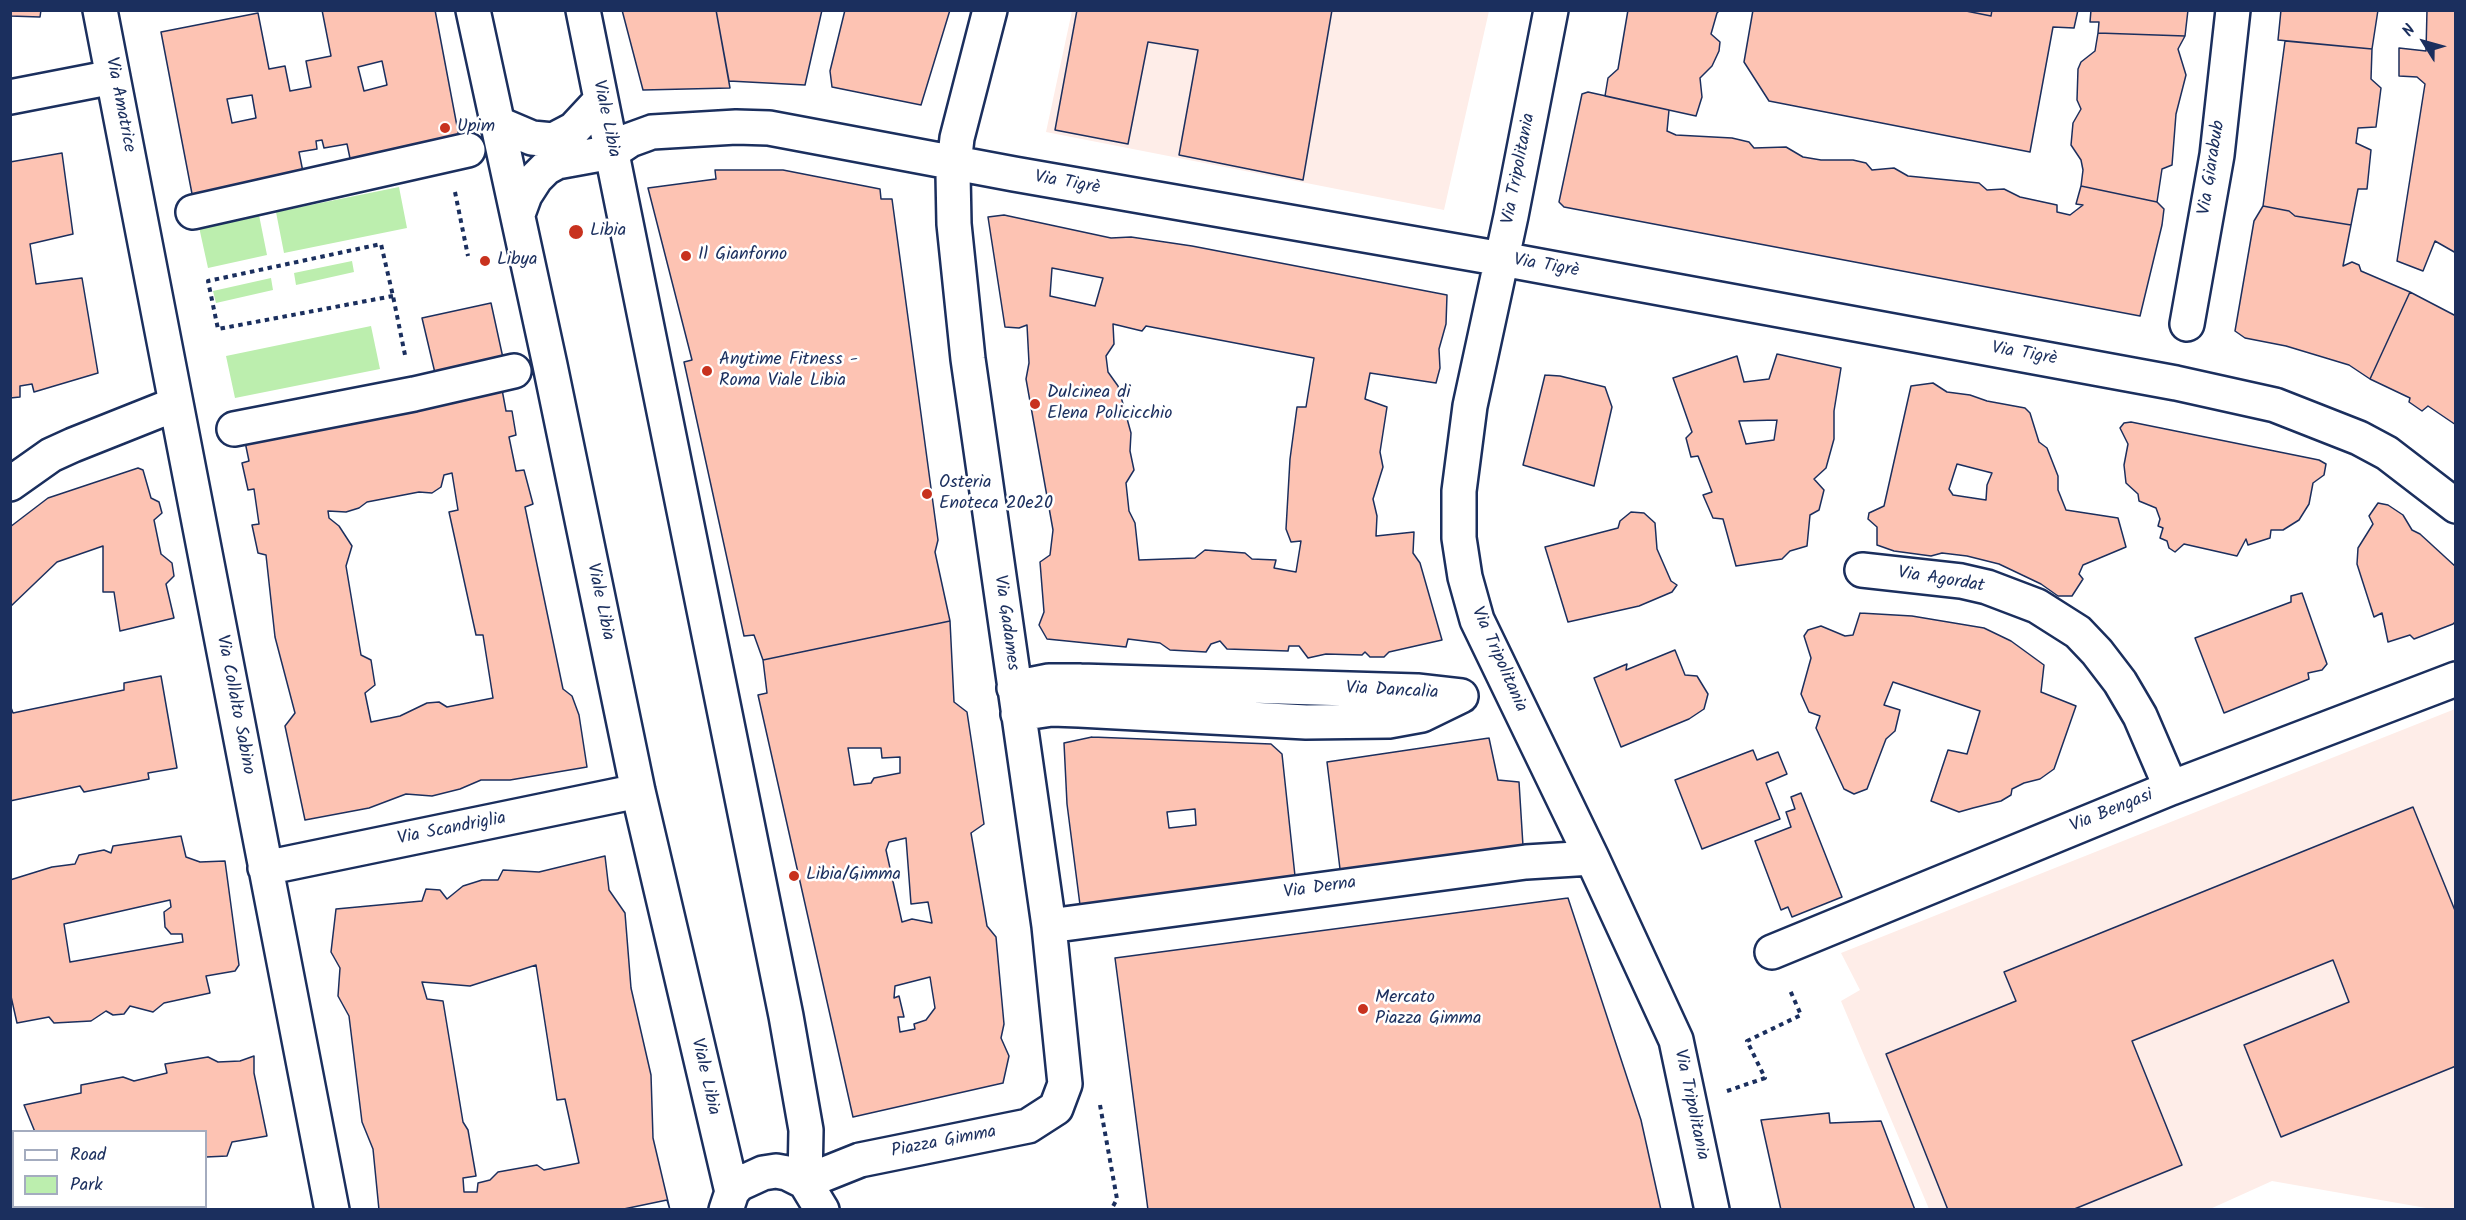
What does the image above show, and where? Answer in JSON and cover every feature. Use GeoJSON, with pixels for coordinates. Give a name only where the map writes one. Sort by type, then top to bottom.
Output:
{"type":"FeatureCollection","features":[{"type":"Feature","properties":{"kind":"street","name":"Via Amatrice"},"geometry":{"type":"LineString","coordinates":[[100,10],[138,200]]}},
{"type":"Feature","properties":{"kind":"street","name":"Viale Libia"},"geometry":{"type":"LineString","coordinates":[[473,10],[499,124],[638,791],[729,1201]]}},
{"type":"Feature","properties":{"kind":"street","name":"Viale Libia"},"geometry":{"type":"LineString","coordinates":[[583,10],[786,1016],[806,1130],[805,1182]]}},
{"type":"Feature","properties":{"kind":"street","name":"Via Gadames"},"geometry":{"type":"LineString","coordinates":[[990,10],[965,100],[954,161],[954,224],[968,359],[1049,926],[1065,1084]]}},
{"type":"Feature","properties":{"kind":"street","name":"Via Tripolitania"},"geometry":{"type":"LineString","coordinates":[[1551,10],[1502,259],[1470,406],[1459,491],[1459,538],[1465,577],[1477,620],[1592,858],[1676,1040],[1712,1209]]}},
{"type":"Feature","properties":{"kind":"street","name":"Via Giarabub"},"geometry":{"type":"LineString","coordinates":[[2187,324],[2217,156],[2233,10]]}},
{"type":"Feature","properties":{"kind":"street"},"geometry":{"type":"LineString","coordinates":[[10,97],[113,77]]}},
{"type":"Feature","properties":{"kind":"street"},"geometry":{"type":"LineString","coordinates":[[499,124],[532,138],[554,140],[574,129],[601,100]]}},
{"type":"Feature","properties":{"kind":"street","name":"Via Tigrè"},"geometry":{"type":"LineString","coordinates":[[518,214],[525,195],[546,168],[558,162],[612,152],[630,140],[652,132],[736,127],[769,128],[1014,174],[1502,259],[2176,383],[2275,405],[2359,438],[2386,453],[2456,506]]}},
{"type":"Feature","properties":{"kind":"street"},"geometry":{"type":"LineString","coordinates":[[193,212],[468,150]]}},
{"type":"Feature","properties":{"kind":"street","name":"Via Collalto Sabino"},"geometry":{"type":"LineString","coordinates":[[138,200],[332,1209]]}},
{"type":"Feature","properties":{"kind":"street"},"geometry":{"type":"LineString","coordinates":[[234,429],[414,394],[514,371]]}},
{"type":"Feature","properties":{"kind":"street"},"geometry":{"type":"LineString","coordinates":[[10,484],[51,456],[73,445],[176,404]]}},
{"type":"Feature","properties":{"kind":"street","name":"Via Agordat"},"geometry":{"type":"LineString","coordinates":[[1862,570],[1962,581],[1987,587],[2037,606],[2078,632],[2120,682],[2140,716],[2171,788]]}},
{"type":"Feature","properties":{"kind":"street","name":"Via Bengasi"},"geometry":{"type":"LineString","coordinates":[[1772,952],[2171,788],[2456,679]]}},
{"type":"Feature","properties":{"kind":"street","name":"Via Dancalia"},"geometry":{"type":"LineString","coordinates":[[1016,701],[1049,681],[1080,696],[1306,722],[1389,721],[1422,715],[1461,696],[1417,691],[1080,696]]}},
{"type":"Feature","properties":{"kind":"street","name":"Via Scandriglia"},"geometry":{"type":"LineString","coordinates":[[265,868],[638,791]]}},
{"type":"Feature","properties":{"kind":"street","name":"Via Derna"},"geometry":{"type":"LineString","coordinates":[[1049,926],[1526,862],[1592,858]]}},
{"type":"Feature","properties":{"kind":"street","name":"Piazza Gimma"},"geometry":{"type":"LineString","coordinates":[[805,1182],[860,1160],[1028,1126],[1056,1108],[1065,1084]]}},
{"type":"Feature","properties":{"kind":"street"},"geometry":{"type":"LineString","coordinates":[[729,1201],[739,1184],[763,1173],[787,1173],[805,1182],[822,1209]]}},
{"type":"Feature","properties":{"kind":"path"},"geometry":{"type":"LineString","coordinates":[[454,189],[468,256]]}},
{"type":"Feature","properties":{"kind":"path"},"geometry":{"type":"LineString","coordinates":[[393,296],[218,329],[208,281],[381,244],[393,296],[414,394]]}},
{"type":"Feature","properties":{"kind":"path"},"geometry":{"type":"LineString","coordinates":[[1690,1104],[1765,1078],[1748,1041],[1801,1015],[1772,952]]}},
{"type":"Feature","properties":{"kind":"path"},"geometry":{"type":"LineString","coordinates":[[1099,1096],[1117,1199],[1111,1209]]}},
{"type":"Feature","properties":{"kind":"shaded area"},"geometry":{"type":"Polygon","coordinates":[[[1072,11],[1489,11],[1444,210],[1046,132],[1072,11]]]}},
{"type":"Feature","properties":{"kind":"shaded area"},"geometry":{"type":"Polygon","coordinates":[[[2455,709],[2455,1209],[2432,1209],[2272,1181],[2210,1209],[1929,1209],[1841,1001],[1860,990],[1841,953],[2455,709]]]}},
{"type":"Feature","properties":{"kind":"green space"},"geometry":{"type":"Polygon","coordinates":[[[399,187],[407,228],[284,253],[276,212],[399,187]]]}},
{"type":"Feature","properties":{"kind":"green space"},"geometry":{"type":"Polygon","coordinates":[[[259,215],[267,255],[208,268],[199,227],[259,215]]]}},
{"type":"Feature","properties":{"kind":"green space"},"geometry":{"type":"Polygon","coordinates":[[[352,261],[354,272],[296,285],[294,273],[352,261]]]}},
{"type":"Feature","properties":{"kind":"green space"},"geometry":{"type":"Polygon","coordinates":[[[271,278],[273,290],[216,303],[213,291],[271,278]]]}},
{"type":"Feature","properties":{"kind":"green space"},"geometry":{"type":"Polygon","coordinates":[[[371,326],[380,369],[235,398],[226,356],[371,326]]]}},
{"type":"Feature","properties":{"kind":"building"},"geometry":{"type":"Polygon","coordinates":[[[10,10],[41,10],[40,17],[10,16],[10,10]]]}},
{"type":"Feature","properties":{"kind":"building"},"geometry":{"type":"Polygon","coordinates":[[[322,10],[435,10],[460,142],[351,163],[347,144],[324,148],[322,140],[316,141],[317,149],[299,152],[304,177],[193,199],[161,32],[258,13],[269,69],[285,66],[290,91],[311,87],[306,61],[331,56],[322,10]],[[382,61],[358,67],[364,91],[387,85],[382,61]],[[252,95],[227,99],[232,123],[256,118],[252,95]]]}},
{"type":"Feature","properties":{"kind":"building"},"geometry":{"type":"Polygon","coordinates":[[[622,10],[716,10],[730,88],[643,90],[622,10]]]}},
{"type":"Feature","properties":{"kind":"building"},"geometry":{"type":"Polygon","coordinates":[[[716,10],[822,10],[805,85],[729,81],[716,10]]]}},
{"type":"Feature","properties":{"kind":"building"},"geometry":{"type":"Polygon","coordinates":[[[845,10],[950,10],[921,105],[832,87],[830,71],[845,10]]]}},
{"type":"Feature","properties":{"kind":"building"},"geometry":{"type":"Polygon","coordinates":[[[1077,10],[1332,10],[1303,180],[1179,155],[1198,50],[1148,42],[1128,144],[1055,130],[1077,10]]]}},
{"type":"Feature","properties":{"kind":"building"},"geometry":{"type":"Polygon","coordinates":[[[1628,10],[1720,10],[1711,34],[1720,42],[1719,51],[1712,66],[1700,78],[1702,97],[1696,116],[1605,96],[1608,78],[1618,69],[1628,10]]]}},
{"type":"Feature","properties":{"kind":"building"},"geometry":{"type":"Polygon","coordinates":[[[1753,10],[1961,10],[1991,16],[1992,10],[2078,10],[2074,28],[2053,27],[2030,152],[1769,101],[1744,62],[1753,10]]]}},
{"type":"Feature","properties":{"kind":"building"},"geometry":{"type":"Polygon","coordinates":[[[1961,10],[1992,10],[1991,16],[1961,10]]]}},
{"type":"Feature","properties":{"kind":"building"},"geometry":{"type":"Polygon","coordinates":[[[2091,10],[2188,10],[2185,36],[2098,33],[2099,22],[2090,22],[2091,10]]]}},
{"type":"Feature","properties":{"kind":"building"},"geometry":{"type":"Polygon","coordinates":[[[2281,10],[2378,10],[2372,49],[2278,40],[2281,10]]]}},
{"type":"Feature","properties":{"kind":"building"},"geometry":{"type":"Polygon","coordinates":[[[2427,10],[2456,10],[2456,253],[2435,241],[2423,271],[2397,261],[2425,84],[2417,77],[2399,76],[2399,48],[2426,51],[2427,10]]]}},
{"type":"Feature","properties":{"kind":"building"},"geometry":{"type":"Polygon","coordinates":[[[2098,33],[2185,36],[2178,49],[2186,75],[2176,114],[2172,165],[2162,169],[2157,202],[2081,186],[2083,170],[2081,160],[2071,145],[2073,123],[2081,109],[2077,100],[2078,69],[2081,62],[2095,51],[2098,33]]]}},
{"type":"Feature","properties":{"kind":"building"},"geometry":{"type":"Polygon","coordinates":[[[2285,41],[2372,49],[2371,79],[2381,88],[2376,127],[2358,128],[2356,143],[2371,150],[2367,189],[2358,189],[2351,225],[2295,216],[2289,211],[2263,206],[2285,41]]]}},
{"type":"Feature","properties":{"kind":"building"},"geometry":{"type":"Polygon","coordinates":[[[1588,92],[1669,110],[1667,131],[1676,135],[1732,138],[1749,142],[1754,148],[1786,147],[1803,157],[1821,160],[1853,160],[1866,163],[1872,170],[1894,168],[1908,176],[1979,183],[1987,190],[2004,189],[2020,197],[2057,205],[2057,212],[2070,215],[2083,205],[2076,204],[2081,186],[2157,202],[2164,209],[2162,225],[2140,316],[1564,207],[1559,202],[1582,94],[1588,92]]]}},
{"type":"Feature","properties":{"kind":"building"},"geometry":{"type":"Polygon","coordinates":[[[62,153],[73,234],[30,244],[36,284],[82,278],[98,373],[34,392],[32,384],[20,386],[20,397],[10,398],[10,162],[62,153]]]}},
{"type":"Feature","properties":{"kind":"building"},"geometry":{"type":"Polygon","coordinates":[[[715,170],[783,170],[880,189],[881,199],[892,199],[938,540],[935,552],[950,621],[763,660],[754,635],[744,636],[684,362],[692,360],[648,188],[716,179],[715,170]]]}},
{"type":"Feature","properties":{"kind":"building"},"geometry":{"type":"Polygon","coordinates":[[[2263,206],[2289,211],[2295,216],[2351,225],[2343,266],[2352,262],[2359,265],[2361,271],[2410,292],[2370,379],[2349,365],[2286,346],[2245,338],[2235,331],[2254,221],[2263,206]]]}},
{"type":"Feature","properties":{"kind":"building"},"geometry":{"type":"Polygon","coordinates":[[[1004,215],[1111,238],[1131,237],[1192,246],[1447,295],[1446,324],[1439,349],[1440,368],[1436,383],[1370,373],[1365,399],[1387,407],[1380,452],[1383,467],[1373,499],[1377,516],[1376,536],[1414,532],[1413,553],[1420,563],[1442,640],[1389,652],[1384,657],[1370,657],[1365,652],[1362,655],[1326,654],[1308,658],[1299,646],[1289,646],[1288,651],[1227,649],[1220,641],[1211,644],[1206,652],[1170,650],[1160,643],[1128,639],[1126,647],[1047,639],[1039,625],[1044,612],[1040,562],[1050,555],[1053,530],[1026,379],[1029,363],[1027,325],[1019,328],[1005,327],[988,217],[1004,215]],[[1052,268],[1050,296],[1095,306],[1103,278],[1052,268]],[[1113,324],[1114,344],[1106,356],[1108,372],[1118,386],[1131,433],[1130,451],[1134,470],[1126,483],[1129,511],[1135,523],[1139,560],[1195,558],[1205,550],[1245,553],[1252,559],[1276,560],[1274,568],[1296,572],[1301,541],[1291,542],[1286,529],[1290,459],[1297,407],[1306,407],[1314,358],[1146,326],[1142,331],[1113,324]]]}},
{"type":"Feature","properties":{"kind":"building"},"geometry":{"type":"Polygon","coordinates":[[[2410,292],[2456,316],[2456,425],[2428,406],[2422,411],[2409,402],[2410,398],[2370,379],[2410,292]]]}},
{"type":"Feature","properties":{"kind":"building"},"geometry":{"type":"Polygon","coordinates":[[[491,303],[503,358],[435,373],[422,318],[491,303]]]}},
{"type":"Feature","properties":{"kind":"building"},"geometry":{"type":"Polygon","coordinates":[[[1777,354],[1841,368],[1834,411],[1834,439],[1826,468],[1814,479],[1824,490],[1819,510],[1810,515],[1807,546],[1790,551],[1782,559],[1736,566],[1723,519],[1713,518],[1703,495],[1712,492],[1698,456],[1691,457],[1686,438],[1692,432],[1673,378],[1737,356],[1744,382],[1769,379],[1777,354]],[[1777,420],[1739,421],[1746,444],[1774,440],[1777,420]]]}},
{"type":"Feature","properties":{"kind":"building"},"geometry":{"type":"Polygon","coordinates":[[[1545,375],[1560,376],[1605,387],[1612,407],[1594,486],[1523,465],[1545,375]]]}},
{"type":"Feature","properties":{"kind":"building"},"geometry":{"type":"Polygon","coordinates":[[[1933,383],[1947,392],[2025,408],[2030,413],[2039,442],[2047,448],[2058,476],[2058,490],[2066,510],[2118,518],[2126,547],[2083,565],[2079,574],[2083,579],[2072,596],[2058,596],[2041,584],[1999,564],[1967,556],[1942,553],[1931,556],[1894,551],[1877,545],[1877,527],[1868,519],[1869,513],[1884,506],[1911,386],[1933,383]],[[1957,464],[1949,489],[1953,495],[1986,500],[1987,485],[1992,473],[1957,464]]]}},
{"type":"Feature","properties":{"kind":"building"},"geometry":{"type":"Polygon","coordinates":[[[501,384],[506,411],[512,411],[516,435],[509,437],[516,471],[524,470],[533,504],[525,507],[563,689],[572,696],[579,715],[587,767],[510,780],[481,780],[460,789],[432,796],[406,794],[369,808],[305,820],[285,726],[295,713],[275,637],[266,555],[258,553],[252,525],[259,524],[254,489],[248,490],[242,463],[249,461],[244,437],[280,429],[280,438],[501,384]],[[452,473],[444,475],[441,487],[432,493],[419,492],[367,502],[359,508],[346,512],[328,511],[329,518],[339,526],[352,546],[346,566],[361,655],[371,660],[375,685],[365,693],[371,722],[400,716],[427,703],[439,702],[447,707],[493,698],[483,635],[476,635],[449,512],[458,510],[452,473]]]}},
{"type":"Feature","properties":{"kind":"building"},"geometry":{"type":"Polygon","coordinates":[[[2131,422],[2319,460],[2326,464],[2324,475],[2313,483],[2309,504],[2299,520],[2283,530],[2271,530],[2270,538],[2248,545],[2246,539],[2237,556],[2184,544],[2175,552],[2169,548],[2167,541],[2160,538],[2163,528],[2158,526],[2160,519],[2156,508],[2139,501],[2138,494],[2126,483],[2124,465],[2128,444],[2120,428],[2124,423],[2131,422]]]}},
{"type":"Feature","properties":{"kind":"building"},"geometry":{"type":"Polygon","coordinates":[[[138,468],[143,470],[151,498],[159,502],[162,513],[154,520],[161,554],[172,563],[174,576],[166,584],[174,618],[120,631],[114,592],[103,592],[103,546],[57,562],[10,607],[10,527],[48,498],[138,468]]]}},
{"type":"Feature","properties":{"kind":"building"},"geometry":{"type":"Polygon","coordinates":[[[2378,503],[2388,505],[2403,515],[2412,530],[2420,534],[2456,567],[2456,621],[2453,624],[2414,639],[2410,635],[2388,642],[2382,613],[2374,617],[2357,564],[2358,548],[2373,524],[2369,516],[2378,503]]]}},
{"type":"Feature","properties":{"kind":"building"},"geometry":{"type":"Polygon","coordinates":[[[1631,512],[1644,513],[1655,523],[1657,549],[1671,581],[1677,585],[1672,592],[1639,606],[1568,622],[1545,547],[1618,528],[1620,521],[1631,512]]]}},
{"type":"Feature","properties":{"kind":"building"},"geometry":{"type":"Polygon","coordinates":[[[2302,593],[2327,664],[2322,670],[2308,673],[2309,679],[2224,713],[2195,638],[2291,602],[2291,596],[2302,593]]]}},
{"type":"Feature","properties":{"kind":"building"},"geometry":{"type":"Polygon","coordinates":[[[1860,613],[1912,616],[1984,628],[2011,641],[2044,665],[2041,692],[2076,706],[2054,769],[2040,779],[2012,789],[2011,795],[2001,801],[1959,812],[1931,801],[1948,750],[1967,754],[1980,711],[1893,682],[1884,705],[1900,710],[1895,731],[1886,739],[1867,789],[1854,794],[1844,789],[1816,728],[1820,716],[1809,712],[1801,694],[1811,658],[1804,636],[1808,630],[1821,626],[1845,636],[1853,635],[1860,613]]]}},
{"type":"Feature","properties":{"kind":"building"},"geometry":{"type":"Polygon","coordinates":[[[950,621],[954,702],[967,712],[984,824],[971,833],[987,926],[996,937],[1004,1024],[1001,1038],[1009,1056],[1003,1083],[853,1117],[758,695],[767,693],[763,660],[950,621]],[[848,748],[854,785],[871,783],[874,778],[900,773],[900,757],[882,758],[881,748],[848,748]],[[906,838],[889,842],[886,850],[902,922],[912,919],[932,923],[928,902],[911,904],[906,838]],[[930,977],[895,986],[894,998],[899,996],[904,1017],[898,1017],[900,1032],[915,1029],[914,1024],[926,1020],[935,1008],[930,977]]]}},
{"type":"Feature","properties":{"kind":"building"},"geometry":{"type":"Polygon","coordinates":[[[1675,650],[1685,675],[1697,676],[1708,694],[1704,709],[1689,719],[1621,747],[1594,678],[1627,664],[1626,670],[1675,650]]]}},
{"type":"Feature","properties":{"kind":"building"},"geometry":{"type":"Polygon","coordinates":[[[161,676],[177,768],[148,773],[149,779],[84,792],[80,786],[10,801],[10,705],[13,713],[124,690],[124,683],[161,676]]]}},
{"type":"Feature","properties":{"kind":"building"},"geometry":{"type":"Polygon","coordinates":[[[1092,737],[1271,744],[1282,754],[1295,876],[1080,905],[1067,804],[1064,743],[1092,737]],[[1195,809],[1167,812],[1169,828],[1196,825],[1195,809]]]}},
{"type":"Feature","properties":{"kind":"building"},"geometry":{"type":"Polygon","coordinates":[[[1489,738],[1498,780],[1519,782],[1523,846],[1345,873],[1340,869],[1327,762],[1489,738]]]}},
{"type":"Feature","properties":{"kind":"building"},"geometry":{"type":"Polygon","coordinates":[[[1753,750],[1757,760],[1778,752],[1787,774],[1766,783],[1780,819],[1702,849],[1675,780],[1753,750]]]}},
{"type":"Feature","properties":{"kind":"building"},"geometry":{"type":"Polygon","coordinates":[[[1801,793],[1842,897],[1792,917],[1788,907],[1781,910],[1755,841],[1791,827],[1786,812],[1795,809],[1791,797],[1801,793]]]}},
{"type":"Feature","properties":{"kind":"building"},"geometry":{"type":"Polygon","coordinates":[[[2413,807],[2456,913],[2456,1066],[2281,1137],[2244,1045],[2349,1002],[2333,960],[2132,1041],[2182,1165],[2072,1210],[1948,1210],[1886,1054],[2016,1001],[2004,972],[2413,807]]]}},
{"type":"Feature","properties":{"kind":"building"},"geometry":{"type":"Polygon","coordinates":[[[181,836],[186,857],[200,862],[225,861],[239,965],[235,971],[206,976],[210,993],[164,1003],[153,1012],[130,1006],[124,1014],[113,1015],[106,1011],[91,1021],[54,1023],[49,1017],[17,1023],[10,992],[10,880],[52,867],[75,864],[79,855],[104,850],[111,853],[113,846],[181,836]],[[170,900],[64,924],[70,962],[183,942],[182,934],[171,934],[165,927],[164,912],[171,907],[170,900]]]}},
{"type":"Feature","properties":{"kind":"building"},"geometry":{"type":"Polygon","coordinates":[[[605,856],[609,890],[625,913],[631,988],[651,1075],[653,1138],[670,1210],[379,1210],[373,1149],[362,1122],[349,1016],[338,996],[340,968],[331,952],[336,909],[422,901],[426,889],[440,890],[447,899],[463,886],[482,880],[498,880],[503,870],[539,872],[605,856]],[[536,965],[470,986],[422,982],[427,999],[443,1001],[463,1122],[468,1130],[476,1176],[463,1178],[464,1192],[477,1192],[478,1183],[490,1180],[498,1172],[537,1165],[544,1170],[579,1163],[565,1099],[557,1100],[536,965]]]}},
{"type":"Feature","properties":{"kind":"building","name":"Mercato Piazza Gimma"},"geometry":{"type":"Polygon","coordinates":[[[1568,898],[1641,1120],[1661,1210],[1148,1210],[1115,958],[1568,898]]]}},
{"type":"Feature","properties":{"kind":"building"},"geometry":{"type":"Polygon","coordinates":[[[254,1056],[254,1073],[267,1136],[232,1142],[227,1156],[207,1157],[207,1130],[34,1130],[24,1105],[81,1093],[81,1085],[123,1077],[134,1081],[167,1073],[165,1064],[208,1057],[218,1062],[240,1061],[254,1056]]]}},
{"type":"Feature","properties":{"kind":"building"},"geometry":{"type":"Polygon","coordinates":[[[1829,1113],[1830,1123],[1881,1121],[1915,1210],[1781,1210],[1761,1120],[1829,1113]]]}},
{"type":"Feature","properties":{"kind":"building"},"geometry":{"type":"Polygon","coordinates":[[[667,1200],[670,1210],[619,1210],[667,1200]]]}},
{"type":"Feature","properties":{"kind":"place","name":"Upim"},"geometry":{"type":"Point","coordinates":[445,128]}},
{"type":"Feature","properties":{"kind":"place","name":"Libia"},"geometry":{"type":"Point","coordinates":[576,232]}},
{"type":"Feature","properties":{"kind":"place","name":"Il Gianforno"},"geometry":{"type":"Point","coordinates":[686,256]}},
{"type":"Feature","properties":{"kind":"place","name":"Libya"},"geometry":{"type":"Point","coordinates":[485,261]}},
{"type":"Feature","properties":{"kind":"place","name":"Anytime Fitness - Roma Viale Libia"},"geometry":{"type":"Point","coordinates":[707,371]}},
{"type":"Feature","properties":{"kind":"place","name":"Dulcinea di Elena Policicchio"},"geometry":{"type":"Point","coordinates":[1035,404]}},
{"type":"Feature","properties":{"kind":"place","name":"Osteria Enoteca 20e20"},"geometry":{"type":"Point","coordinates":[927,494]}},
{"type":"Feature","properties":{"kind":"place","name":"Libia/Gimma"},"geometry":{"type":"Point","coordinates":[794,876]}},
{"type":"Feature","properties":{"kind":"place","name":"Mercato Piazza Gimma"},"geometry":{"type":"Point","coordinates":[1363,1009]}}]}
